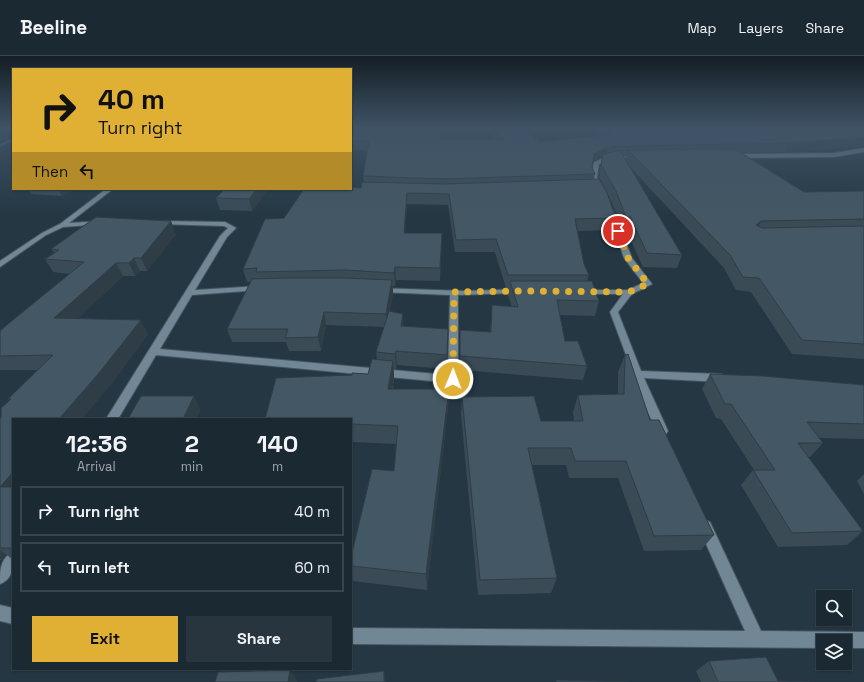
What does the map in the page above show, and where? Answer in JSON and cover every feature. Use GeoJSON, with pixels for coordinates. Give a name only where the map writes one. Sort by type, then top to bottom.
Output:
{"type":"FeatureCollection","features":[{"type":"Feature","properties":{"kind":"street"},"geometry":{"type":"LineString","coordinates":[[577,292],[629,292],[648,284],[628,258],[606,201],[595,187],[594,177],[596,163],[606,159],[646,157]]}},
{"type":"Feature","properties":{"kind":"street"},"geometry":{"type":"LineString","coordinates":[[0,265],[44,234],[62,225],[109,190]]}},
{"type":"Feature","properties":{"kind":"street"},"geometry":{"type":"LineString","coordinates":[[62,225],[112,223]]}},
{"type":"Feature","properties":{"kind":"street"},"geometry":{"type":"LineString","coordinates":[[113,418],[224,236],[233,228],[225,224],[150,223]]}},
{"type":"Feature","properties":{"kind":"street"},"geometry":{"type":"LineString","coordinates":[[190,293],[269,288]]}},
{"type":"Feature","properties":{"kind":"street"},"geometry":{"type":"LineString","coordinates":[[368,289],[454,292],[532,291]]}},
{"type":"Feature","properties":{"kind":"street"},"geometry":{"type":"LineString","coordinates":[[154,352],[453,379],[454,292]]}},
{"type":"Feature","properties":{"kind":"street"},"geometry":{"type":"LineString","coordinates":[[629,292],[614,312],[666,442]]}},
{"type":"Feature","properties":{"kind":"street"},"geometry":{"type":"LineString","coordinates":[[638,374],[731,379]]}},
{"type":"Feature","properties":{"kind":"street"},"geometry":{"type":"LineString","coordinates":[[702,520],[757,640]]}},
{"type":"Feature","properties":{"kind":"street"},"geometry":{"type":"LineString","coordinates":[[0,578],[12,560]]}},
{"type":"Feature","properties":{"kind":"street"},"geometry":{"type":"LineString","coordinates":[[0,614],[12,616]]}},
{"type":"Feature","properties":{"kind":"street"},"geometry":{"type":"LineString","coordinates":[[352,636],[864,640]]}},
{"type":"Feature","properties":{"kind":"building"},"geometry":{"type":"Polygon","coordinates":[[[366,157],[594,157],[592,167],[595,174],[444,179],[363,176],[366,157]]]}},
{"type":"Feature","properties":{"kind":"building"},"geometry":{"type":"Polygon","coordinates":[[[602,157],[624,157],[682,255],[647,253],[630,217],[626,217],[616,191],[601,165],[602,157]]]}},
{"type":"Feature","properties":{"kind":"building"},"geometry":{"type":"Polygon","coordinates":[[[635,157],[748,157],[804,192],[864,191],[864,219],[761,221],[756,225],[762,228],[864,226],[864,344],[802,340],[759,278],[743,277],[730,255],[635,157]]]}},
{"type":"Feature","properties":{"kind":"building"},"geometry":{"type":"Polygon","coordinates":[[[599,179],[607,193],[616,218],[575,219],[584,264],[589,275],[508,275],[496,239],[456,240],[449,194],[407,193],[404,233],[442,233],[440,268],[395,267],[394,273],[345,270],[256,272],[257,268],[243,269],[265,219],[284,218],[303,190],[352,190],[352,187],[361,188],[362,182],[444,184],[599,179]]]}},
{"type":"Feature","properties":{"kind":"building"},"geometry":{"type":"Polygon","coordinates":[[[224,190],[256,190],[249,199],[216,198],[224,190]]]}},
{"type":"Feature","properties":{"kind":"building"},"geometry":{"type":"Polygon","coordinates":[[[96,217],[171,221],[141,258],[134,258],[129,263],[116,263],[54,318],[141,320],[99,373],[60,418],[12,418],[12,473],[0,487],[1,408],[11,399],[8,399],[53,355],[0,356],[0,331],[84,262],[45,259],[59,250],[51,249],[96,217]]]}},
{"type":"Feature","properties":{"kind":"building"},"geometry":{"type":"Polygon","coordinates":[[[281,278],[392,280],[386,314],[324,312],[318,337],[285,338],[288,329],[227,329],[252,279],[281,278]]]}},
{"type":"Feature","properties":{"kind":"building"},"geometry":{"type":"Polygon","coordinates":[[[510,281],[592,281],[599,301],[557,300],[565,341],[578,341],[587,366],[460,356],[460,330],[491,332],[492,305],[518,307],[510,281]]]}},
{"type":"Feature","properties":{"kind":"building"},"geometry":{"type":"Polygon","coordinates":[[[389,311],[403,314],[401,326],[448,329],[447,355],[396,351],[395,354],[376,352],[389,311]]]}},
{"type":"Feature","properties":{"kind":"building"},"geometry":{"type":"Polygon","coordinates":[[[628,354],[650,420],[659,420],[714,535],[654,536],[626,461],[575,461],[571,448],[528,448],[557,578],[480,580],[462,397],[534,396],[541,421],[583,421],[578,395],[624,394],[625,355],[628,354]]]}},
{"type":"Feature","properties":{"kind":"building"},"geometry":{"type":"Polygon","coordinates":[[[372,359],[393,361],[388,389],[449,389],[426,574],[352,566],[352,553],[372,469],[394,471],[398,426],[352,424],[352,418],[265,418],[276,378],[352,375],[352,373],[368,374],[372,359]]]}},
{"type":"Feature","properties":{"kind":"building"},"geometry":{"type":"Polygon","coordinates":[[[710,374],[763,376],[864,385],[864,424],[807,422],[823,443],[798,443],[863,531],[792,533],[753,470],[775,470],[731,404],[725,404],[710,374]]]}},
{"type":"Feature","properties":{"kind":"building"},"geometry":{"type":"Polygon","coordinates":[[[141,396],[194,396],[183,418],[129,418],[141,396]]]}},
{"type":"Feature","properties":{"kind":"building"},"geometry":{"type":"Polygon","coordinates":[[[0,487],[12,487],[12,548],[0,548],[0,487]]]}},
{"type":"Feature","properties":{"kind":"building"},"geometry":{"type":"Polygon","coordinates":[[[766,657],[778,681],[810,682],[718,682],[709,661],[766,657]]]}},
{"type":"Feature","properties":{"kind":"building"},"geometry":{"type":"Polygon","coordinates":[[[290,670],[288,682],[215,682],[218,672],[290,670]]]}},
{"type":"Feature","properties":{"kind":"building"},"geometry":{"type":"Polygon","coordinates":[[[384,671],[384,682],[316,682],[317,679],[384,671]]]}},
{"type":"Feature","properties":{"kind":"building"},"geometry":{"type":"Polygon","coordinates":[[[556,680],[629,682],[556,682],[556,680]]]}},
{"type":"Feature","properties":{"kind":"route"},"geometry":{"type":"LineString","coordinates":[[453,379],[454,292],[629,292],[648,284],[628,258],[618,231]]}}]}
